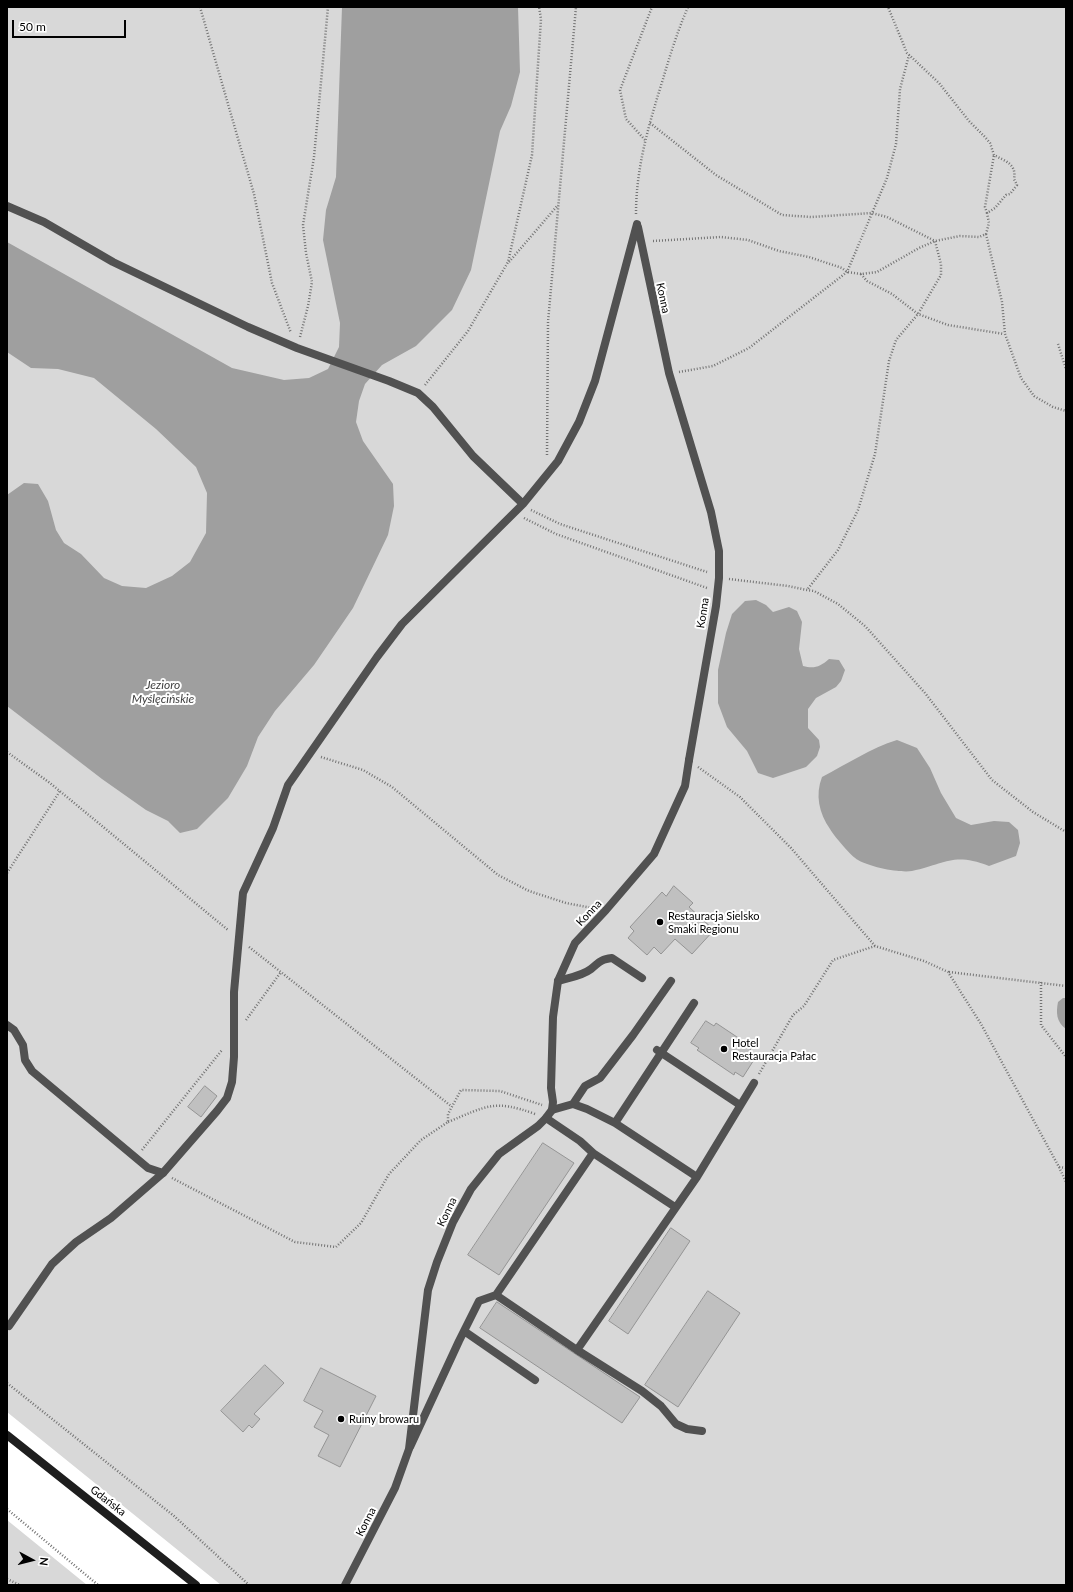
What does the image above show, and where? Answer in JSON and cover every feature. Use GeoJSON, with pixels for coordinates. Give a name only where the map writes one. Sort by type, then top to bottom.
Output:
{"type":"FeatureCollection","features":[{"type":"Feature","properties":{"kind":"main road","name":"Gdańska"},"geometry":{"type":"LineString","coordinates":[[7,1435],[196,1585]]}},
{"type":"Feature","properties":{"kind":"street"},"geometry":{"type":"LineString","coordinates":[[7,206],[44,222],[112,262],[176,294],[297,348],[390,381],[418,393],[433,407],[473,456],[523,504]]}},
{"type":"Feature","properties":{"kind":"street"},"geometry":{"type":"LineString","coordinates":[[9,1326],[52,1264],[76,1242],[110,1218],[162,1173],[227,1098],[232,1082],[234,992],[243,893],[247,881],[273,828],[288,785],[377,657],[402,624],[523,504],[547,475],[569,442],[595,381],[637,224]]}},
{"type":"Feature","properties":{"kind":"street","name":"Konna"},"geometry":{"type":"LineString","coordinates":[[345,1585],[395,1488],[409,1449],[428,1290],[437,1262],[453,1222],[471,1189],[499,1154],[546,1118],[552,1110],[553,1102],[551,1088],[553,1017],[558,981],[575,943],[606,910],[654,854],[685,786],[701,695],[718,577],[719,551],[711,512],[669,373],[637,224]]}},
{"type":"Feature","properties":{"kind":"street"},"geometry":{"type":"LineString","coordinates":[[558,981],[580,975],[591,969],[602,960],[612,958],[642,978]]}},
{"type":"Feature","properties":{"kind":"street"},"geometry":{"type":"LineString","coordinates":[[573,1104],[585,1086],[600,1078],[633,1035],[671,981]]}},
{"type":"Feature","properties":{"kind":"street"},"geometry":{"type":"LineString","coordinates":[[615,1123],[659,1051],[694,1003]]}},
{"type":"Feature","properties":{"kind":"street"},"geometry":{"type":"LineString","coordinates":[[7,1025],[14,1030],[22,1045],[25,1060],[32,1071],[148,1168],[162,1173]]}},
{"type":"Feature","properties":{"kind":"street"},"geometry":{"type":"LineString","coordinates":[[659,1051],[740,1104]]}},
{"type":"Feature","properties":{"kind":"street"},"geometry":{"type":"LineString","coordinates":[[577,1350],[697,1177],[754,1083]]}},
{"type":"Feature","properties":{"kind":"street"},"geometry":{"type":"LineString","coordinates":[[552,1110],[573,1104],[588,1109],[615,1123],[697,1177]]}},
{"type":"Feature","properties":{"kind":"street"},"geometry":{"type":"LineString","coordinates":[[546,1118],[580,1141],[593,1153],[675,1207]]}},
{"type":"Feature","properties":{"kind":"street"},"geometry":{"type":"LineString","coordinates":[[409,1449],[479,1301],[496,1295],[593,1153]]}},
{"type":"Feature","properties":{"kind":"street"},"geometry":{"type":"LineString","coordinates":[[496,1295],[577,1350],[642,1391],[661,1406],[676,1424],[687,1429],[702,1431]]}},
{"type":"Feature","properties":{"kind":"street"},"geometry":{"type":"LineString","coordinates":[[464,1331],[535,1380]]}},
{"type":"Feature","properties":{"kind":"path"},"geometry":{"type":"LineString","coordinates":[[200,7],[252,186],[272,283],[297,348]]}},
{"type":"Feature","properties":{"kind":"path"},"geometry":{"type":"LineString","coordinates":[[297,348],[308,306],[312,282],[306,253],[303,225],[314,157],[328,7]]}},
{"type":"Feature","properties":{"kind":"path"},"geometry":{"type":"LineString","coordinates":[[508,262],[532,155],[541,19],[539,7]]}},
{"type":"Feature","properties":{"kind":"path"},"geometry":{"type":"LineString","coordinates":[[547,475],[548,322],[576,7]]}},
{"type":"Feature","properties":{"kind":"path"},"geometry":{"type":"LineString","coordinates":[[645,141],[626,119],[620,90],[652,7]]}},
{"type":"Feature","properties":{"kind":"path"},"geometry":{"type":"LineString","coordinates":[[637,224],[638,174],[645,141],[668,62],[688,7]]}},
{"type":"Feature","properties":{"kind":"path"},"geometry":{"type":"LineString","coordinates":[[888,7],[897,32],[910,55],[939,83],[969,121],[990,143],[994,155],[985,207],[989,222],[986,234],[1002,302],[1005,334],[1021,378],[1034,396],[1053,407],[1066,411]]}},
{"type":"Feature","properties":{"kind":"path"},"geometry":{"type":"LineString","coordinates":[[669,373],[713,366],[749,348],[847,272],[887,178],[896,144],[900,89],[910,55]]}},
{"type":"Feature","properties":{"kind":"path"},"geometry":{"type":"LineString","coordinates":[[650,123],[716,175],[782,215],[811,217],[872,213],[887,217],[935,241],[941,264],[941,275],[918,314],[896,340],[889,361],[875,454],[858,510],[838,550],[807,590]]}},
{"type":"Feature","properties":{"kind":"path"},"geometry":{"type":"LineString","coordinates":[[987,212],[995,208],[1017,185],[1014,179],[1015,173],[1010,163],[994,155]]}},
{"type":"Feature","properties":{"kind":"path"},"geometry":{"type":"LineString","coordinates":[[418,393],[468,331],[508,262],[558,205]]}},
{"type":"Feature","properties":{"kind":"path"},"geometry":{"type":"LineString","coordinates":[[640,242],[721,237],[748,240],[779,251],[809,257],[842,268],[847,272],[861,274],[877,272],[919,248],[935,241],[960,236],[980,237],[986,234]]}},
{"type":"Feature","properties":{"kind":"path"},"geometry":{"type":"LineString","coordinates":[[861,274],[867,281],[892,294],[918,314],[948,325],[1005,334]]}},
{"type":"Feature","properties":{"kind":"path"},"geometry":{"type":"LineString","coordinates":[[1058,344],[1066,369]]}},
{"type":"Feature","properties":{"kind":"path"},"geometry":{"type":"LineString","coordinates":[[523,504],[535,513],[560,524],[711,572],[718,577],[814,591],[838,604],[865,626],[925,693],[992,780],[1033,812],[1066,832]]}},
{"type":"Feature","properties":{"kind":"path"},"geometry":{"type":"LineString","coordinates":[[515,511],[529,522],[556,534],[712,589],[715,586],[718,577]]}},
{"type":"Feature","properties":{"kind":"path"},"geometry":{"type":"LineString","coordinates":[[7,752],[60,791],[238,938],[451,1106]]}},
{"type":"Feature","properties":{"kind":"path"},"geometry":{"type":"LineString","coordinates":[[309,754],[341,762],[363,770],[392,788],[498,875],[529,891],[566,903],[606,910]]}},
{"type":"Feature","properties":{"kind":"path"},"geometry":{"type":"LineString","coordinates":[[689,760],[740,797],[791,848],[875,946],[924,961],[948,972],[1066,986]]}},
{"type":"Feature","properties":{"kind":"path"},"geometry":{"type":"LineString","coordinates":[[7,873],[60,791]]}},
{"type":"Feature","properties":{"kind":"path"},"geometry":{"type":"LineString","coordinates":[[754,1083],[793,1015],[804,1006],[833,960],[875,946]]}},
{"type":"Feature","properties":{"kind":"path"},"geometry":{"type":"LineString","coordinates":[[136,1158],[234,1035],[281,972]]}},
{"type":"Feature","properties":{"kind":"path"},"geometry":{"type":"LineString","coordinates":[[948,972],[981,1024],[1066,1182]]}},
{"type":"Feature","properties":{"kind":"path"},"geometry":{"type":"LineString","coordinates":[[1041,982],[1041,1025],[1066,1057]]}},
{"type":"Feature","properties":{"kind":"path"},"geometry":{"type":"LineString","coordinates":[[448,1122],[448,1114],[451,1106],[461,1090],[500,1091],[531,1100],[552,1110]]}},
{"type":"Feature","properties":{"kind":"path"},"geometry":{"type":"LineString","coordinates":[[162,1173],[295,1242],[336,1248],[361,1223],[389,1174],[421,1140],[448,1122],[492,1105],[510,1105],[546,1118]]}},
{"type":"Feature","properties":{"kind":"path"},"geometry":{"type":"LineString","coordinates":[[1059,1167],[1066,1168]]}},
{"type":"Feature","properties":{"kind":"path"},"geometry":{"type":"LineString","coordinates":[[7,1383],[174,1516],[249,1585]]}},
{"type":"Feature","properties":{"kind":"path"},"geometry":{"type":"LineString","coordinates":[[7,1509],[98,1585]]}},
{"type":"Feature","properties":{"kind":"path"},"geometry":{"type":"LineString","coordinates":[[7,1579],[20,1585]]}},
{"type":"Feature","properties":{"kind":"shaded area"},"geometry":{"type":"Polygon","coordinates":[[[7,7],[1066,7],[1066,1585],[221,1585],[7,1412],[7,7]]]}},
{"type":"Feature","properties":{"kind":"shaded area"},"geometry":{"type":"Polygon","coordinates":[[[7,1520],[87,1585],[7,1585],[7,1520]]]}},
{"type":"Feature","properties":{"kind":"water","name":"Jezioro Myślęcińskie"},"geometry":{"type":"Polygon","coordinates":[[[342,7],[518,7],[520,72],[511,106],[500,131],[471,270],[452,310],[416,346],[382,365],[365,384],[359,401],[356,422],[363,441],[393,484],[394,506],[388,535],[353,608],[314,665],[275,711],[258,737],[247,766],[228,798],[197,829],[180,833],[168,821],[146,810],[102,779],[7,706],[7,495],[24,483],[38,484],[48,501],[56,530],[64,543],[81,554],[104,578],[122,586],[146,588],[172,576],[190,562],[206,533],[207,493],[196,467],[156,429],[94,378],[58,369],[31,368],[7,352],[7,242],[232,368],[284,380],[309,378],[328,369],[339,347],[340,323],[323,240],[326,210],[336,177],[342,7]]]}},
{"type":"Feature","properties":{"kind":"water"},"geometry":{"type":"Polygon","coordinates":[[[756,600],[766,605],[773,612],[789,607],[797,611],[802,622],[799,649],[803,666],[817,667],[829,659],[839,660],[845,670],[841,681],[836,687],[816,698],[808,709],[808,728],[819,740],[820,747],[817,756],[806,767],[773,778],[758,773],[747,751],[727,727],[718,703],[718,670],[726,633],[732,614],[745,601],[756,600]]]}},
{"type":"Feature","properties":{"kind":"water"},"geometry":{"type":"Polygon","coordinates":[[[897,740],[917,748],[930,768],[941,793],[956,818],[971,825],[994,821],[1009,822],[1018,830],[1020,843],[1016,856],[989,866],[977,862],[958,860],[912,871],[906,871],[892,870],[863,863],[852,855],[832,832],[823,817],[819,804],[819,790],[822,777],[868,752],[897,740]]]}},
{"type":"Feature","properties":{"kind":"water"},"geometry":{"type":"Polygon","coordinates":[[[1063,998],[1066,998],[1066,1029],[1060,1023],[1057,1013],[1058,1002],[1063,998]]]}},
{"type":"Feature","properties":{"kind":"building","name":"Restauracja Sielsko Smaki Regionu"},"geometry":{"type":"Polygon","coordinates":[[[674,886],[693,903],[689,907],[714,930],[692,954],[675,939],[661,954],[654,947],[647,955],[628,938],[634,931],[630,927],[662,892],[666,896],[674,886]]]}},
{"type":"Feature","properties":{"kind":"building","name":"Hotel Restauracja Pałac"},"geometry":{"type":"Polygon","coordinates":[[[706,1021],[714,1026],[716,1023],[752,1047],[750,1050],[757,1055],[743,1077],[735,1072],[734,1075],[697,1050],[699,1048],[691,1043],[706,1021]]]}},
{"type":"Feature","properties":{"kind":"building"},"geometry":{"type":"Polygon","coordinates":[[[205,1086],[217,1096],[201,1117],[188,1107],[205,1086]]]}},
{"type":"Feature","properties":{"kind":"building"},"geometry":{"type":"Polygon","coordinates":[[[543,1143],[574,1163],[499,1275],[468,1255],[543,1143]]]}},
{"type":"Feature","properties":{"kind":"building"},"geometry":{"type":"Polygon","coordinates":[[[671,1228],[690,1241],[628,1334],[609,1321],[671,1228]]]}},
{"type":"Feature","properties":{"kind":"building"},"geometry":{"type":"Polygon","coordinates":[[[708,1291],[740,1313],[678,1407],[645,1385],[708,1291]]]}},
{"type":"Feature","properties":{"kind":"building"},"geometry":{"type":"Polygon","coordinates":[[[497,1302],[640,1397],[622,1423],[480,1328],[497,1302]]]}},
{"type":"Feature","properties":{"kind":"building"},"geometry":{"type":"Polygon","coordinates":[[[265,1365],[284,1383],[254,1414],[260,1419],[252,1428],[249,1425],[243,1432],[221,1411],[265,1365]]]}},
{"type":"Feature","properties":{"kind":"building","name":"Ruiny browaru"},"geometry":{"type":"Polygon","coordinates":[[[321,1368],[376,1396],[340,1467],[318,1456],[329,1435],[314,1427],[323,1411],[304,1401],[321,1368]]]}},
{"type":"Feature","properties":{"kind":"place","name":"Restauracja Sielsko Smaki Regionu"},"geometry":{"type":"Point","coordinates":[660,922]}},
{"type":"Feature","properties":{"kind":"place","name":"Hotel Restauracja Pałac"},"geometry":{"type":"Point","coordinates":[724,1049]}},
{"type":"Feature","properties":{"kind":"place","name":"Ruiny browaru"},"geometry":{"type":"Point","coordinates":[341,1419]}}]}
